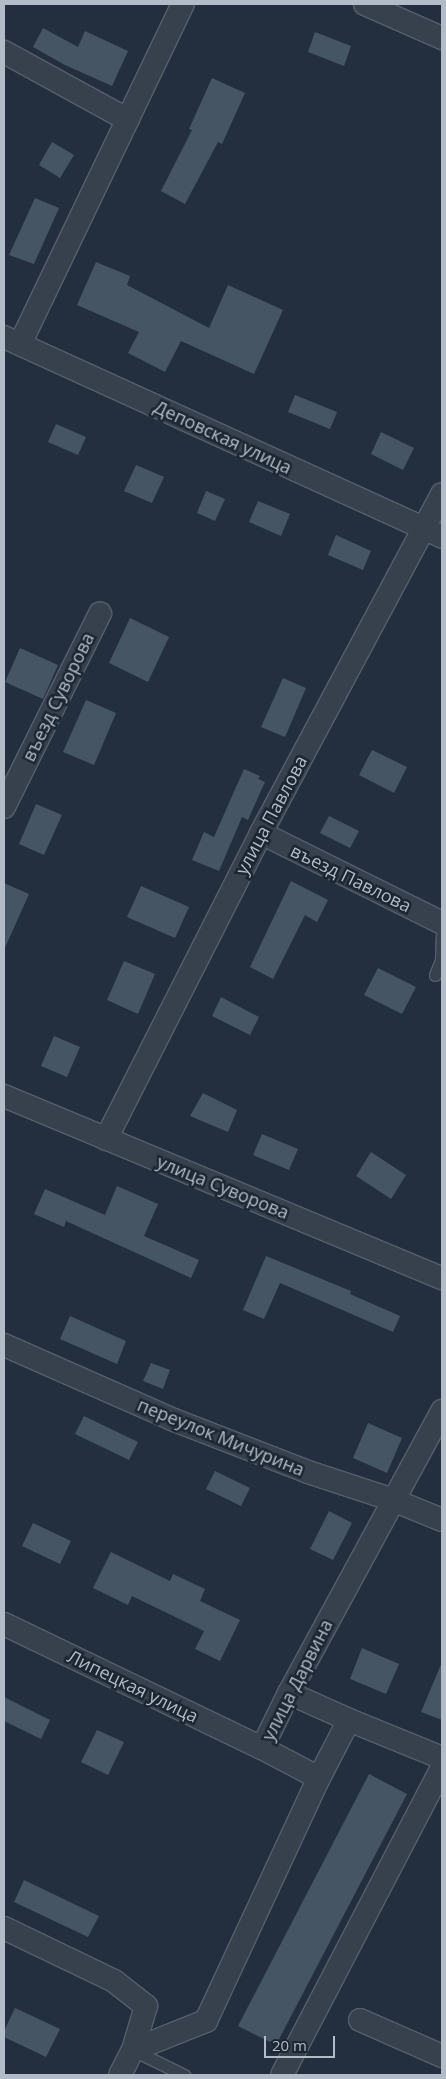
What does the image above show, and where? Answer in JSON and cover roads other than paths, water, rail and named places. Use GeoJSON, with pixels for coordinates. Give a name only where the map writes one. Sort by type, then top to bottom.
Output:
{"type":"FeatureCollection","features":[{"type":"Feature","properties":{"kind":"street"},"geometry":{"type":"LineString","coordinates":[[12,341],[128,120],[183,4]]}},
{"type":"Feature","properties":{"kind":"street"},"geometry":{"type":"LineString","coordinates":[[365,4],[442,38]]}},
{"type":"Feature","properties":{"kind":"street"},"geometry":{"type":"LineString","coordinates":[[4,52],[128,120]]}},
{"type":"Feature","properties":{"kind":"street","name":"Деповская улица"},"geometry":{"type":"LineString","coordinates":[[12,341],[433,534]]}},
{"type":"Feature","properties":{"kind":"street","name":"улица Павлова"},"geometry":{"type":"LineString","coordinates":[[106,1139],[261,833],[433,534],[442,494]]}},
{"type":"Feature","properties":{"kind":"street","name":"въезд Суворова"},"geometry":{"type":"LineString","coordinates":[[4,807],[100,614]]}},
{"type":"Feature","properties":{"kind":"street","name":"въезд Павлова"},"geometry":{"type":"LineString","coordinates":[[261,833],[442,924]]}},
{"type":"Feature","properties":{"kind":"street","name":"улица Суворова"},"geometry":{"type":"LineString","coordinates":[[4,1096],[442,1278]]}},
{"type":"Feature","properties":{"kind":"street","name":"переулок Мичурина"},"geometry":{"type":"LineString","coordinates":[[4,1345],[174,1420],[308,1472],[393,1500],[442,1520]]}},
{"type":"Feature","properties":{"kind":"street","name":"улица Дарвина"},"geometry":{"type":"LineString","coordinates":[[319,1778],[262,1748],[289,1693],[442,1412]]}},
{"type":"Feature","properties":{"kind":"street","name":"Липецкая улица"},"geometry":{"type":"LineString","coordinates":[[4,1624],[262,1748]]}},
{"type":"Feature","properties":{"kind":"street"},"geometry":{"type":"LineString","coordinates":[[289,1693],[442,1758]]}},
{"type":"Feature","properties":{"kind":"street"},"geometry":{"type":"LineString","coordinates":[[133,2050],[206,2021],[319,1778],[349,1720]]}},
{"type":"Feature","properties":{"kind":"street"},"geometry":{"type":"LineString","coordinates":[[282,2075],[442,1768]]}},
{"type":"Feature","properties":{"kind":"street"},"geometry":{"type":"LineString","coordinates":[[4,1928],[114,1980],[146,2006],[133,2050],[120,2075]]}},
{"type":"Feature","properties":{"kind":"street"},"geometry":{"type":"LineString","coordinates":[[360,2020],[442,2056]]}},
{"type":"Feature","properties":{"kind":"lane"},"geometry":{"type":"LineString","coordinates":[[435,975],[441,960],[442,934]]}},
{"type":"Feature","properties":{"kind":"lane"},"geometry":{"type":"LineString","coordinates":[[133,2050],[184,2075]]}}]}
